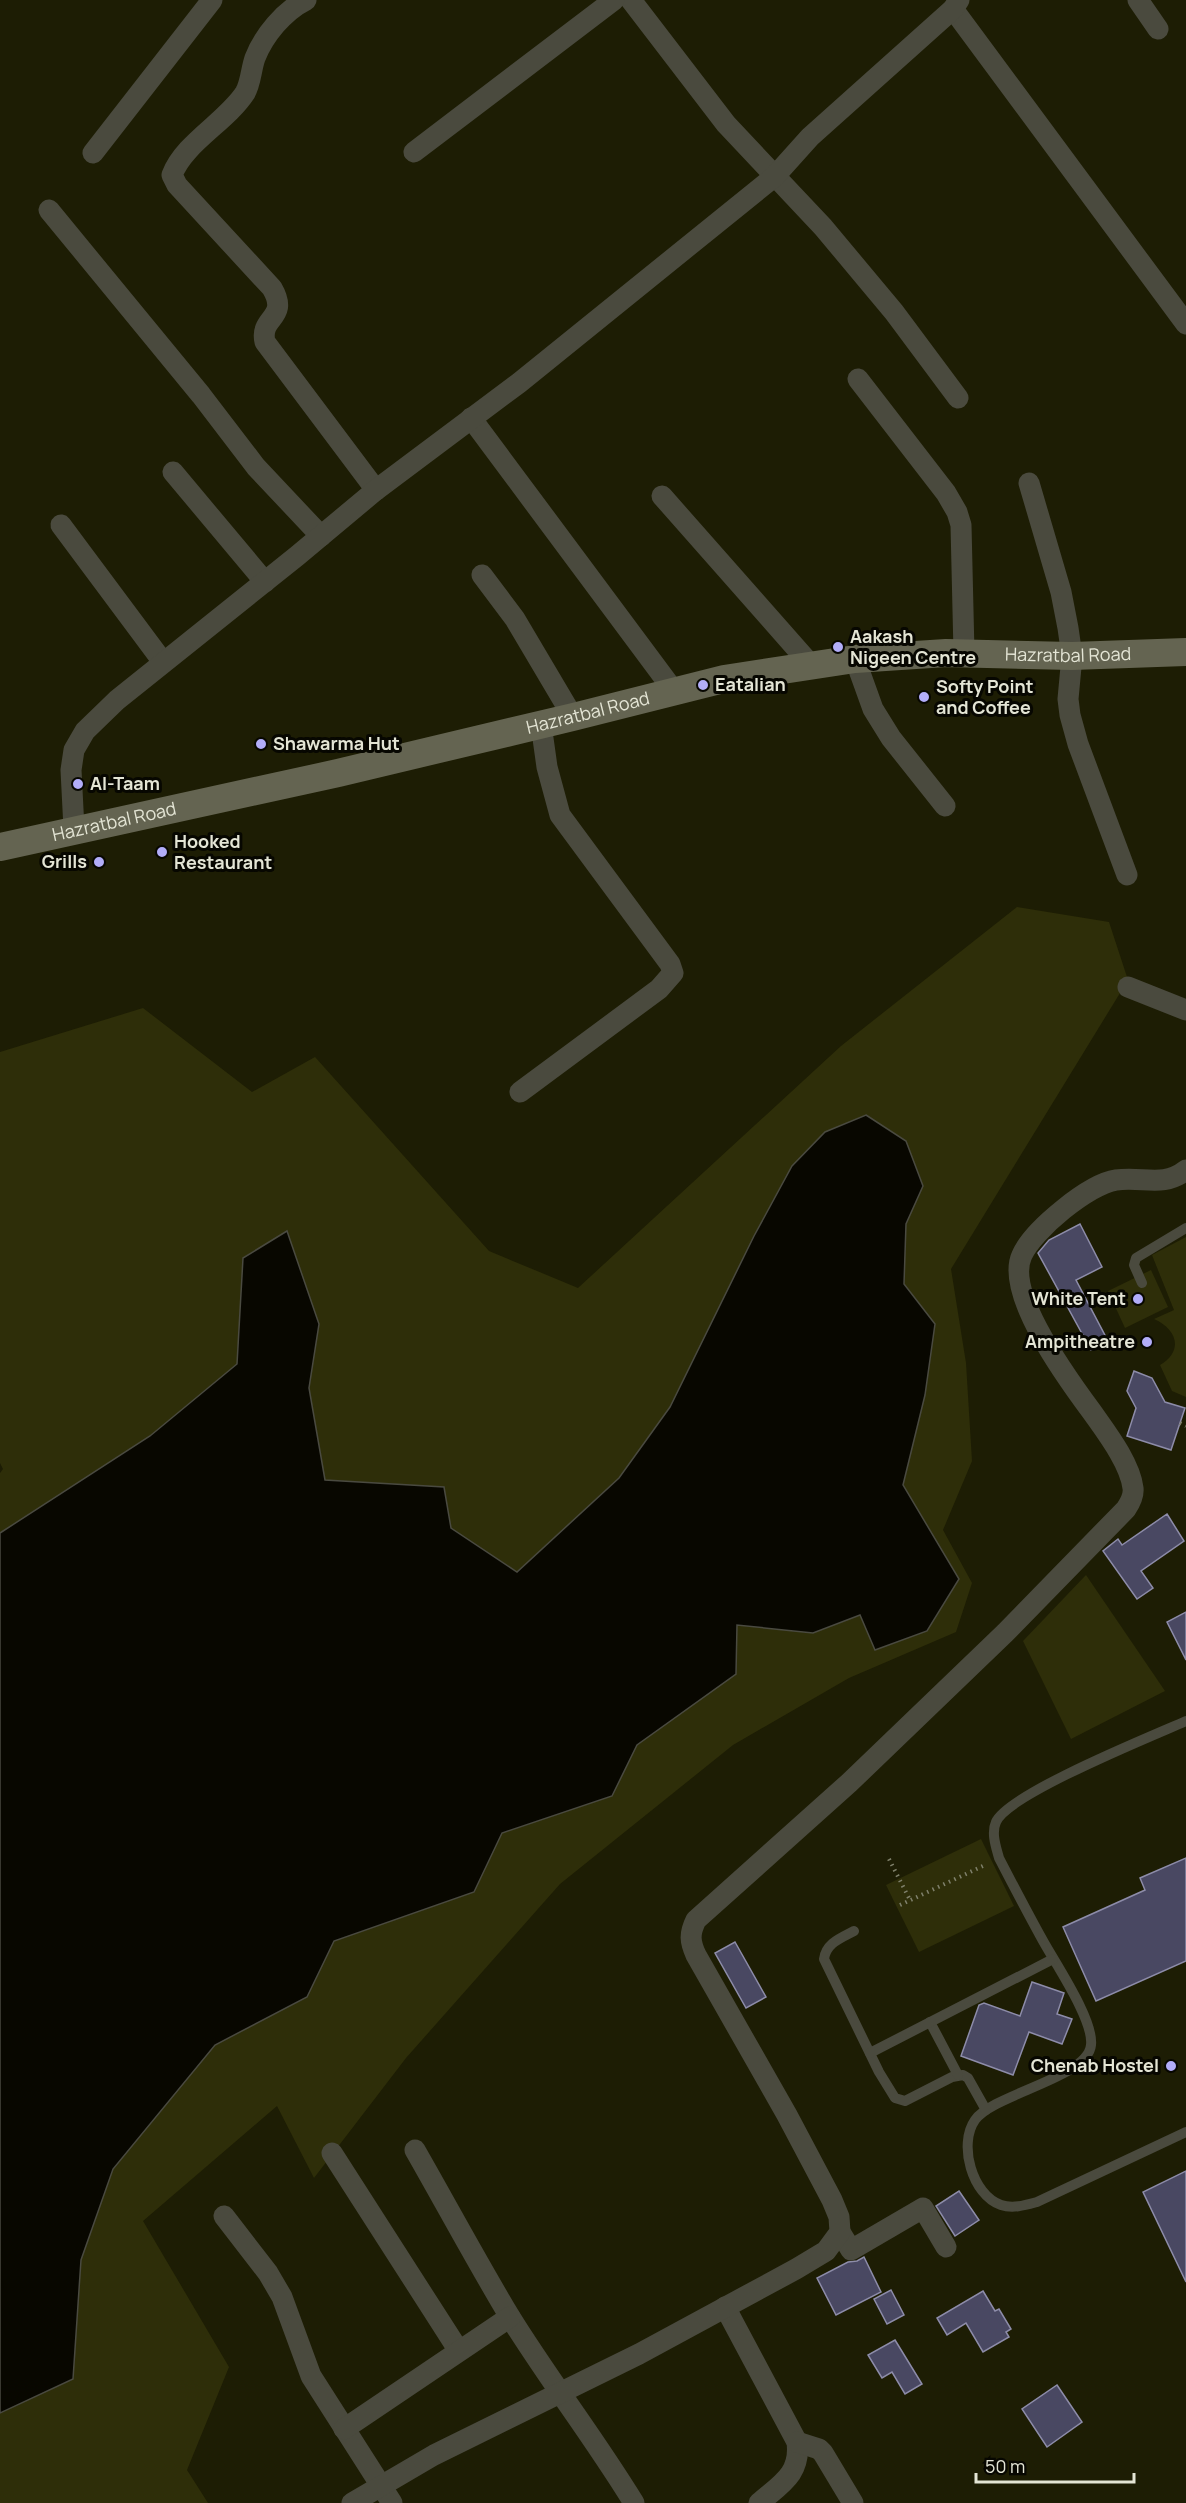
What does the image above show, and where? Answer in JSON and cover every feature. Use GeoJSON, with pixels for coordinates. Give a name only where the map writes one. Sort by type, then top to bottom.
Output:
{"type":"FeatureCollection","features":[{"type":"Feature","properties":{"kind":"main road","name":"Hazratbal Road"},"geometry":{"type":"LineString","coordinates":[[0,847],[338,772],[724,679],[855,659],[964,653],[1072,656],[1186,652]]}},
{"type":"Feature","properties":{"kind":"street"},"geometry":{"type":"LineString","coordinates":[[93,153],[212,0]]}},
{"type":"Feature","properties":{"kind":"street"},"geometry":{"type":"LineString","coordinates":[[306,0],[289,11],[274,27],[255,57],[245,93],[182,158],[172,175],[177,185],[272,288],[278,298],[278,309],[263,334],[265,342],[376,490]]}},
{"type":"Feature","properties":{"kind":"street"},"geometry":{"type":"LineString","coordinates":[[414,152],[614,0]]}},
{"type":"Feature","properties":{"kind":"street"},"geometry":{"type":"LineString","coordinates":[[631,0],[726,124],[823,227],[894,312],[958,398]]}},
{"type":"Feature","properties":{"kind":"street"},"geometry":{"type":"LineString","coordinates":[[1138,0],[1158,29]]}},
{"type":"Feature","properties":{"kind":"street"},"geometry":{"type":"LineString","coordinates":[[74,829],[71,771],[79,739],[117,700],[376,490],[599,320],[775,176],[810,137],[956,4],[1186,324]]}},
{"type":"Feature","properties":{"kind":"street"},"geometry":{"type":"LineString","coordinates":[[49,210],[201,395],[256,467],[321,536]]}},
{"type":"Feature","properties":{"kind":"street"},"geometry":{"type":"LineString","coordinates":[[858,379],[946,493],[957,512],[961,535],[964,653]]}},
{"type":"Feature","properties":{"kind":"street"},"geometry":{"type":"LineString","coordinates":[[471,418],[674,691]]}},
{"type":"Feature","properties":{"kind":"street"},"geometry":{"type":"LineString","coordinates":[[172,472],[265,582]]}},
{"type":"Feature","properties":{"kind":"street"},"geometry":{"type":"LineString","coordinates":[[1029,483],[1061,592],[1072,656],[1068,699],[1070,715],[1078,744],[1127,875]]}},
{"type":"Feature","properties":{"kind":"street"},"geometry":{"type":"LineString","coordinates":[[662,496],[812,665]]}},
{"type":"Feature","properties":{"kind":"street"},"geometry":{"type":"LineString","coordinates":[[61,525],[163,662]]}},
{"type":"Feature","properties":{"kind":"street"},"geometry":{"type":"LineString","coordinates":[[482,575],[515,620],[573,717]]}},
{"type":"Feature","properties":{"kind":"street"},"geometry":{"type":"LineString","coordinates":[[855,659],[873,709],[891,738],[945,806]]}},
{"type":"Feature","properties":{"kind":"street"},"geometry":{"type":"LineString","coordinates":[[520,1092],[659,989],[673,973],[670,964],[560,815],[547,767],[542,724]]}},
{"type":"Feature","properties":{"kind":"street"},"geometry":{"type":"LineString","coordinates":[[1128,987],[1186,1010]]}},
{"type":"Feature","properties":{"kind":"street"},"geometry":{"type":"LineString","coordinates":[[946,2247],[923,2208],[850,2250],[840,2232],[839,2217],[832,2200],[771,2086],[696,1955],[690,1942],[690,1931],[696,1920],[849,1783],[1005,1633],[1126,1509],[1132,1499],[1133,1488],[1126,1468],[1112,1442],[1071,1384],[1036,1325],[1020,1292],[1017,1272],[1022,1254],[1036,1236],[1060,1212],[1087,1192],[1114,1180],[1138,1178],[1161,1182],[1186,1170]]}},
{"type":"Feature","properties":{"kind":"street"},"geometry":{"type":"LineString","coordinates":[[415,2150],[510,2316],[600,2448],[634,2503]]}},
{"type":"Feature","properties":{"kind":"street"},"geometry":{"type":"LineString","coordinates":[[332,2153],[459,2351]]}},
{"type":"Feature","properties":{"kind":"street"},"geometry":{"type":"LineString","coordinates":[[224,2216],[268,2273],[282,2297],[311,2376],[387,2494]]}},
{"type":"Feature","properties":{"kind":"street"},"geometry":{"type":"LineString","coordinates":[[351,2503],[387,2494],[434,2455],[725,2307],[826,2251],[840,2232]]}},
{"type":"Feature","properties":{"kind":"street"},"geometry":{"type":"LineString","coordinates":[[725,2307],[797,2442],[799,2456],[787,2479],[759,2503]]}},
{"type":"Feature","properties":{"kind":"street"},"geometry":{"type":"LineString","coordinates":[[344,2429],[510,2316]]}},
{"type":"Feature","properties":{"kind":"street"},"geometry":{"type":"LineString","coordinates":[[797,2442],[819,2449],[823,2453],[854,2503]]}},
{"type":"Feature","properties":{"kind":"lane"},"geometry":{"type":"LineString","coordinates":[[1142,1283],[1134,1265],[1136,1258],[1186,1228]]}},
{"type":"Feature","properties":{"kind":"lane"},"geometry":{"type":"LineString","coordinates":[[1186,1721],[1052,1781],[1003,1812],[996,1822],[994,1838],[999,1858],[1082,2012],[1090,2031],[1091,2049],[1086,2057],[1053,2079],[986,2110],[977,2117],[970,2129],[966,2152],[974,2177],[985,2193],[1000,2205],[1018,2207],[1037,2202],[1186,2132]]}},
{"type":"Feature","properties":{"kind":"lane"},"geometry":{"type":"LineString","coordinates":[[854,1931],[829,1945],[825,1950],[824,1959],[890,2090],[899,2101],[909,2099],[958,2075],[968,2078],[986,2110]]}},
{"type":"Feature","properties":{"kind":"lane"},"geometry":{"type":"LineString","coordinates":[[870,2053],[1053,1959]]}},
{"type":"Feature","properties":{"kind":"lane"},"geometry":{"type":"LineString","coordinates":[[930,2022],[958,2075]]}},
{"type":"Feature","properties":{"kind":"path"},"geometry":{"type":"LineString","coordinates":[[1180,1423],[1186,1426]]}},
{"type":"Feature","properties":{"kind":"path"},"geometry":{"type":"LineString","coordinates":[[900,1905],[999,1858]]}},
{"type":"Feature","properties":{"kind":"path"},"geometry":{"type":"LineString","coordinates":[[889,1859],[910,1900]]}},
{"type":"Feature","properties":{"kind":"shaded area"},"geometry":{"type":"Polygon","coordinates":[[[1017,907],[1109,922],[1128,980],[951,1269],[966,1363],[972,1461],[943,1530],[972,1583],[956,1632],[849,1678],[733,1745],[560,1884],[406,2058],[314,2178],[277,2106],[143,2221],[229,2367],[187,2470],[208,2503],[0,2503],[0,1473],[3,1469],[0,1463],[0,1052],[143,1008],[252,1092],[315,1057],[489,1251],[578,1288],[841,1046],[1017,907]]]}},
{"type":"Feature","properties":{"kind":"shaded area"},"geometry":{"type":"Polygon","coordinates":[[[866,1115],[906,1141],[923,1186],[906,1224],[904,1284],[935,1324],[925,1395],[903,1485],[959,1579],[927,1631],[875,1650],[860,1615],[813,1633],[737,1625],[736,1674],[637,1745],[612,1796],[502,1833],[474,1892],[334,1941],[307,1997],[215,2045],[113,2169],[81,2260],[73,2379],[0,2413],[0,1533],[150,1436],[237,1364],[243,1258],[287,1231],[319,1324],[309,1388],[325,1480],[444,1487],[451,1528],[517,1572],[619,1478],[670,1407],[754,1236],[792,1166],[825,1132],[866,1115]]]}},
{"type":"Feature","properties":{"kind":"shaded area"},"geometry":{"type":"Polygon","coordinates":[[[1186,1237],[1186,1397],[1172,1391],[1160,1365],[1172,1353],[1175,1340],[1168,1328],[1154,1319],[1174,1310],[1152,1255],[1186,1237]]]}},
{"type":"Feature","properties":{"kind":"shaded area","name":"White Tent"},"geometry":{"type":"Polygon","coordinates":[[[1151,1270],[1168,1307],[1125,1328],[1108,1291],[1151,1270]]]}},
{"type":"Feature","properties":{"kind":"shaded area"},"geometry":{"type":"Polygon","coordinates":[[[1086,1575],[1165,1691],[1071,1739],[1023,1641],[1086,1575]]]}},
{"type":"Feature","properties":{"kind":"shaded area"},"geometry":{"type":"Polygon","coordinates":[[[981,1839],[1014,1906],[919,1952],[886,1885],[981,1839]]]}},
{"type":"Feature","properties":{"kind":"building"},"geometry":{"type":"Polygon","coordinates":[[[1080,1224],[1102,1267],[1076,1280],[1108,1341],[1091,1350],[1038,1253],[1049,1240],[1080,1224]]]}},
{"type":"Feature","properties":{"kind":"building"},"geometry":{"type":"Polygon","coordinates":[[[1134,1371],[1152,1378],[1165,1402],[1185,1408],[1171,1450],[1127,1436],[1136,1408],[1127,1391],[1134,1371]]]}},
{"type":"Feature","properties":{"kind":"building"},"geometry":{"type":"Polygon","coordinates":[[[1167,1514],[1184,1541],[1141,1571],[1153,1588],[1137,1599],[1103,1551],[1118,1539],[1122,1545],[1167,1514]]]}},
{"type":"Feature","properties":{"kind":"building"},"geometry":{"type":"Polygon","coordinates":[[[1186,1612],[1186,1660],[1167,1622],[1186,1612]]]}},
{"type":"Feature","properties":{"kind":"building"},"geometry":{"type":"Polygon","coordinates":[[[1186,1858],[1186,1961],[1096,2001],[1063,1927],[1145,1890],[1140,1878],[1186,1858]]]}},
{"type":"Feature","properties":{"kind":"building"},"geometry":{"type":"Polygon","coordinates":[[[735,1942],[766,1997],[746,2008],[715,1953],[735,1942]]]}},
{"type":"Feature","properties":{"kind":"building"},"geometry":{"type":"Polygon","coordinates":[[[1032,1982],[1064,1993],[1057,2014],[1072,2019],[1062,2044],[1029,2032],[1013,2075],[961,2056],[979,2005],[984,2003],[1020,2016],[1032,1982]]]}},
{"type":"Feature","properties":{"kind":"building"},"geometry":{"type":"Polygon","coordinates":[[[1186,2171],[1186,2282],[1143,2192],[1186,2171]]]}},
{"type":"Feature","properties":{"kind":"building"},"geometry":{"type":"Polygon","coordinates":[[[959,2191],[979,2220],[955,2236],[936,2206],[959,2191]]]}},
{"type":"Feature","properties":{"kind":"building"},"geometry":{"type":"Polygon","coordinates":[[[864,2257],[881,2292],[836,2315],[817,2278],[848,2262],[864,2257]]]}},
{"type":"Feature","properties":{"kind":"building"},"geometry":{"type":"Polygon","coordinates":[[[891,2290],[904,2315],[887,2324],[874,2299],[891,2290]]]}},
{"type":"Feature","properties":{"kind":"building"},"geometry":{"type":"Polygon","coordinates":[[[983,2291],[995,2311],[999,2309],[1011,2329],[1006,2332],[1009,2337],[983,2352],[966,2323],[947,2335],[937,2318],[983,2291]]]}},
{"type":"Feature","properties":{"kind":"building"},"geometry":{"type":"Polygon","coordinates":[[[895,2340],[922,2384],[905,2394],[892,2372],[882,2378],[868,2355],[895,2340]]]}},
{"type":"Feature","properties":{"kind":"building"},"geometry":{"type":"Polygon","coordinates":[[[1057,2385],[1082,2422],[1047,2447],[1022,2409],[1057,2385]]]}},
{"type":"Feature","properties":{"kind":"place","name":"Aakash Nigeen Centre"},"geometry":{"type":"Point","coordinates":[838,647]}},
{"type":"Feature","properties":{"kind":"place","name":"Eatalian"},"geometry":{"type":"Point","coordinates":[703,685]}},
{"type":"Feature","properties":{"kind":"place","name":"Softy Point and Coffee"},"geometry":{"type":"Point","coordinates":[924,697]}},
{"type":"Feature","properties":{"kind":"place","name":"Shawarma Hut"},"geometry":{"type":"Point","coordinates":[261,744]}},
{"type":"Feature","properties":{"kind":"place","name":"Al-Taam"},"geometry":{"type":"Point","coordinates":[78,784]}},
{"type":"Feature","properties":{"kind":"place","name":"Hooked Restaurant"},"geometry":{"type":"Point","coordinates":[162,852]}},
{"type":"Feature","properties":{"kind":"place","name":"Grills"},"geometry":{"type":"Point","coordinates":[99,862]}},
{"type":"Feature","properties":{"kind":"place","name":"White Tent"},"geometry":{"type":"Point","coordinates":[1138,1299]}},
{"type":"Feature","properties":{"kind":"place","name":"Ampitheatre"},"geometry":{"type":"Point","coordinates":[1147,1342]}},
{"type":"Feature","properties":{"kind":"place","name":"Chenab Hostel"},"geometry":{"type":"Point","coordinates":[1171,2066]}}]}
